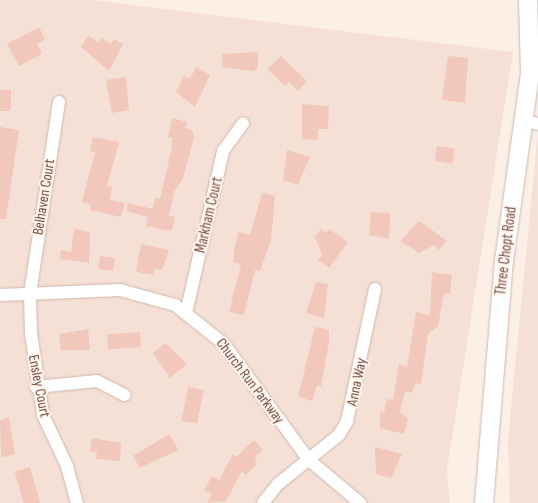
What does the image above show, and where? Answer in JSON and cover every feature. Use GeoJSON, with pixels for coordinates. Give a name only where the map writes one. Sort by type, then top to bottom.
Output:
{"type":"FeatureCollection","features":[{"type":"Feature","properties":{"kind":"main road","name":"Three Chopt Road"},"geometry":{"type":"LineString","coordinates":[[484,503],[504,261],[532,122],[528,0]]}},
{"type":"Feature","properties":{"kind":"street","name":"Belhaven Court"},"geometry":{"type":"LineString","coordinates":[[30,293],[60,102]]}},
{"type":"Feature","properties":{"kind":"street","name":"Markham Court"},"geometry":{"type":"LineString","coordinates":[[186,313],[224,151],[244,123]]}},
{"type":"Feature","properties":{"kind":"street","name":"Anna Way"},"geometry":{"type":"LineString","coordinates":[[263,503],[339,435],[350,414],[375,289]]}},
{"type":"Feature","properties":{"kind":"street","name":"Church Run Parkway"},"geometry":{"type":"LineString","coordinates":[[0,294],[120,290],[175,305],[224,344],[309,460],[360,503]]}},
{"type":"Feature","properties":{"kind":"street","name":"Ensley Court"},"geometry":{"type":"LineString","coordinates":[[30,293],[36,387],[77,503]]}},
{"type":"Feature","properties":{"kind":"street"},"geometry":{"type":"LineString","coordinates":[[36,387],[97,381],[125,395]]}},
{"type":"Feature","properties":{"kind":"shaded area"},"geometry":{"type":"Polygon","coordinates":[[[0,0],[91,0],[513,52],[447,470],[450,503],[0,503],[0,0]]]}},
{"type":"Feature","properties":{"kind":"shaded area"},"geometry":{"type":"Polygon","coordinates":[[[538,131],[538,503],[510,503],[508,441],[538,131]]]}},
{"type":"Feature","properties":{"kind":"building"},"geometry":{"type":"Polygon","coordinates":[[[39,27],[45,39],[37,44],[42,54],[19,66],[7,44],[39,27]]]}},
{"type":"Feature","properties":{"kind":"building"},"geometry":{"type":"Polygon","coordinates":[[[88,36],[99,42],[101,38],[111,44],[114,39],[123,44],[109,71],[81,47],[88,36]]]}},
{"type":"Feature","properties":{"kind":"building"},"geometry":{"type":"Polygon","coordinates":[[[258,52],[258,68],[253,71],[223,67],[222,54],[258,52]]]}},
{"type":"Feature","properties":{"kind":"building"},"geometry":{"type":"Polygon","coordinates":[[[281,56],[307,81],[298,91],[289,82],[285,86],[267,69],[281,56]]]}},
{"type":"Feature","properties":{"kind":"building"},"geometry":{"type":"Polygon","coordinates":[[[448,56],[468,58],[465,103],[442,100],[448,56]]]}},
{"type":"Feature","properties":{"kind":"building"},"geometry":{"type":"Polygon","coordinates":[[[196,67],[210,75],[195,107],[176,92],[184,76],[190,79],[196,67]]]}},
{"type":"Feature","properties":{"kind":"building"},"geometry":{"type":"Polygon","coordinates":[[[126,77],[129,110],[112,113],[106,80],[126,77]]]}},
{"type":"Feature","properties":{"kind":"building"},"geometry":{"type":"Polygon","coordinates":[[[0,90],[11,90],[11,111],[0,111],[0,90]]]}},
{"type":"Feature","properties":{"kind":"building"},"geometry":{"type":"Polygon","coordinates":[[[302,104],[329,106],[328,129],[318,129],[318,140],[302,139],[302,104]]]}},
{"type":"Feature","properties":{"kind":"building"},"geometry":{"type":"Polygon","coordinates":[[[172,118],[187,122],[185,128],[192,130],[194,137],[183,179],[174,192],[169,216],[175,217],[172,230],[166,230],[146,226],[148,217],[126,211],[128,203],[153,209],[155,198],[160,199],[172,147],[172,138],[168,137],[172,118]]]}},
{"type":"Feature","properties":{"kind":"building"},"geometry":{"type":"Polygon","coordinates":[[[0,127],[19,130],[6,219],[0,219],[0,127]]]}},
{"type":"Feature","properties":{"kind":"building"},"geometry":{"type":"Polygon","coordinates":[[[93,137],[119,142],[107,186],[112,187],[110,200],[125,203],[121,217],[90,210],[91,204],[82,202],[95,152],[90,151],[93,137]]]}},
{"type":"Feature","properties":{"kind":"building"},"geometry":{"type":"Polygon","coordinates":[[[437,146],[455,149],[452,164],[435,161],[437,146]]]}},
{"type":"Feature","properties":{"kind":"building"},"geometry":{"type":"Polygon","coordinates":[[[287,150],[310,157],[298,185],[283,180],[287,150]]]}},
{"type":"Feature","properties":{"kind":"building"},"geometry":{"type":"Polygon","coordinates":[[[262,193],[275,196],[271,240],[260,271],[255,270],[244,315],[229,312],[241,264],[233,262],[238,232],[250,235],[262,193]]]}},
{"type":"Feature","properties":{"kind":"building"},"geometry":{"type":"Polygon","coordinates":[[[371,212],[390,213],[389,239],[369,235],[371,212]]]}},
{"type":"Feature","properties":{"kind":"building"},"geometry":{"type":"Polygon","coordinates":[[[419,221],[447,241],[439,250],[434,245],[419,253],[400,241],[419,221]]]}},
{"type":"Feature","properties":{"kind":"building"},"geometry":{"type":"Polygon","coordinates":[[[74,229],[90,232],[89,263],[60,259],[61,250],[71,252],[74,229]]]}},
{"type":"Feature","properties":{"kind":"building"},"geometry":{"type":"Polygon","coordinates":[[[321,229],[326,233],[329,229],[348,242],[329,268],[318,260],[322,254],[315,237],[321,229]]]}},
{"type":"Feature","properties":{"kind":"building"},"geometry":{"type":"Polygon","coordinates":[[[141,244],[169,250],[162,270],[154,269],[153,275],[136,272],[141,244]]]}},
{"type":"Feature","properties":{"kind":"building"},"geometry":{"type":"Polygon","coordinates":[[[100,256],[115,258],[113,271],[98,269],[100,256]]]}},
{"type":"Feature","properties":{"kind":"building"},"geometry":{"type":"Polygon","coordinates":[[[432,272],[452,275],[450,294],[444,293],[438,326],[428,334],[421,384],[415,383],[412,393],[405,391],[400,413],[408,418],[404,434],[380,428],[380,412],[384,413],[387,399],[393,400],[399,364],[407,367],[416,312],[430,315],[432,272]]]}},
{"type":"Feature","properties":{"kind":"building"},"geometry":{"type":"Polygon","coordinates":[[[316,282],[328,284],[324,318],[306,313],[316,282]]]}},
{"type":"Feature","properties":{"kind":"building"},"geometry":{"type":"Polygon","coordinates":[[[315,327],[329,330],[329,342],[321,386],[317,385],[312,401],[298,397],[315,327]]]}},
{"type":"Feature","properties":{"kind":"building"},"geometry":{"type":"Polygon","coordinates":[[[88,329],[90,350],[61,350],[59,334],[88,329]]]}},
{"type":"Feature","properties":{"kind":"building"},"geometry":{"type":"Polygon","coordinates":[[[140,332],[141,347],[108,349],[107,334],[140,332]]]}},
{"type":"Feature","properties":{"kind":"building"},"geometry":{"type":"Polygon","coordinates":[[[165,343],[187,364],[170,378],[153,353],[165,343]]]}},
{"type":"Feature","properties":{"kind":"building"},"geometry":{"type":"Polygon","coordinates":[[[188,387],[204,390],[197,423],[182,420],[188,387]]]}},
{"type":"Feature","properties":{"kind":"building"},"geometry":{"type":"Polygon","coordinates":[[[9,417],[15,454],[1,458],[0,420],[9,417]]]}},
{"type":"Feature","properties":{"kind":"building"},"geometry":{"type":"Polygon","coordinates":[[[169,434],[178,450],[140,468],[133,456],[169,434]]]}},
{"type":"Feature","properties":{"kind":"building"},"geometry":{"type":"Polygon","coordinates":[[[92,438],[121,443],[120,461],[96,459],[97,452],[90,451],[92,438]]]}},
{"type":"Feature","properties":{"kind":"building"},"geometry":{"type":"Polygon","coordinates":[[[254,440],[263,450],[255,457],[257,464],[246,475],[242,471],[226,501],[207,503],[212,494],[204,490],[212,476],[219,480],[233,454],[236,457],[254,440]]]}},
{"type":"Feature","properties":{"kind":"building"},"geometry":{"type":"Polygon","coordinates":[[[375,447],[402,454],[391,478],[376,474],[375,447]]]}},
{"type":"Feature","properties":{"kind":"building"},"geometry":{"type":"Polygon","coordinates":[[[30,467],[40,503],[24,503],[15,471],[30,467]]]}}]}
